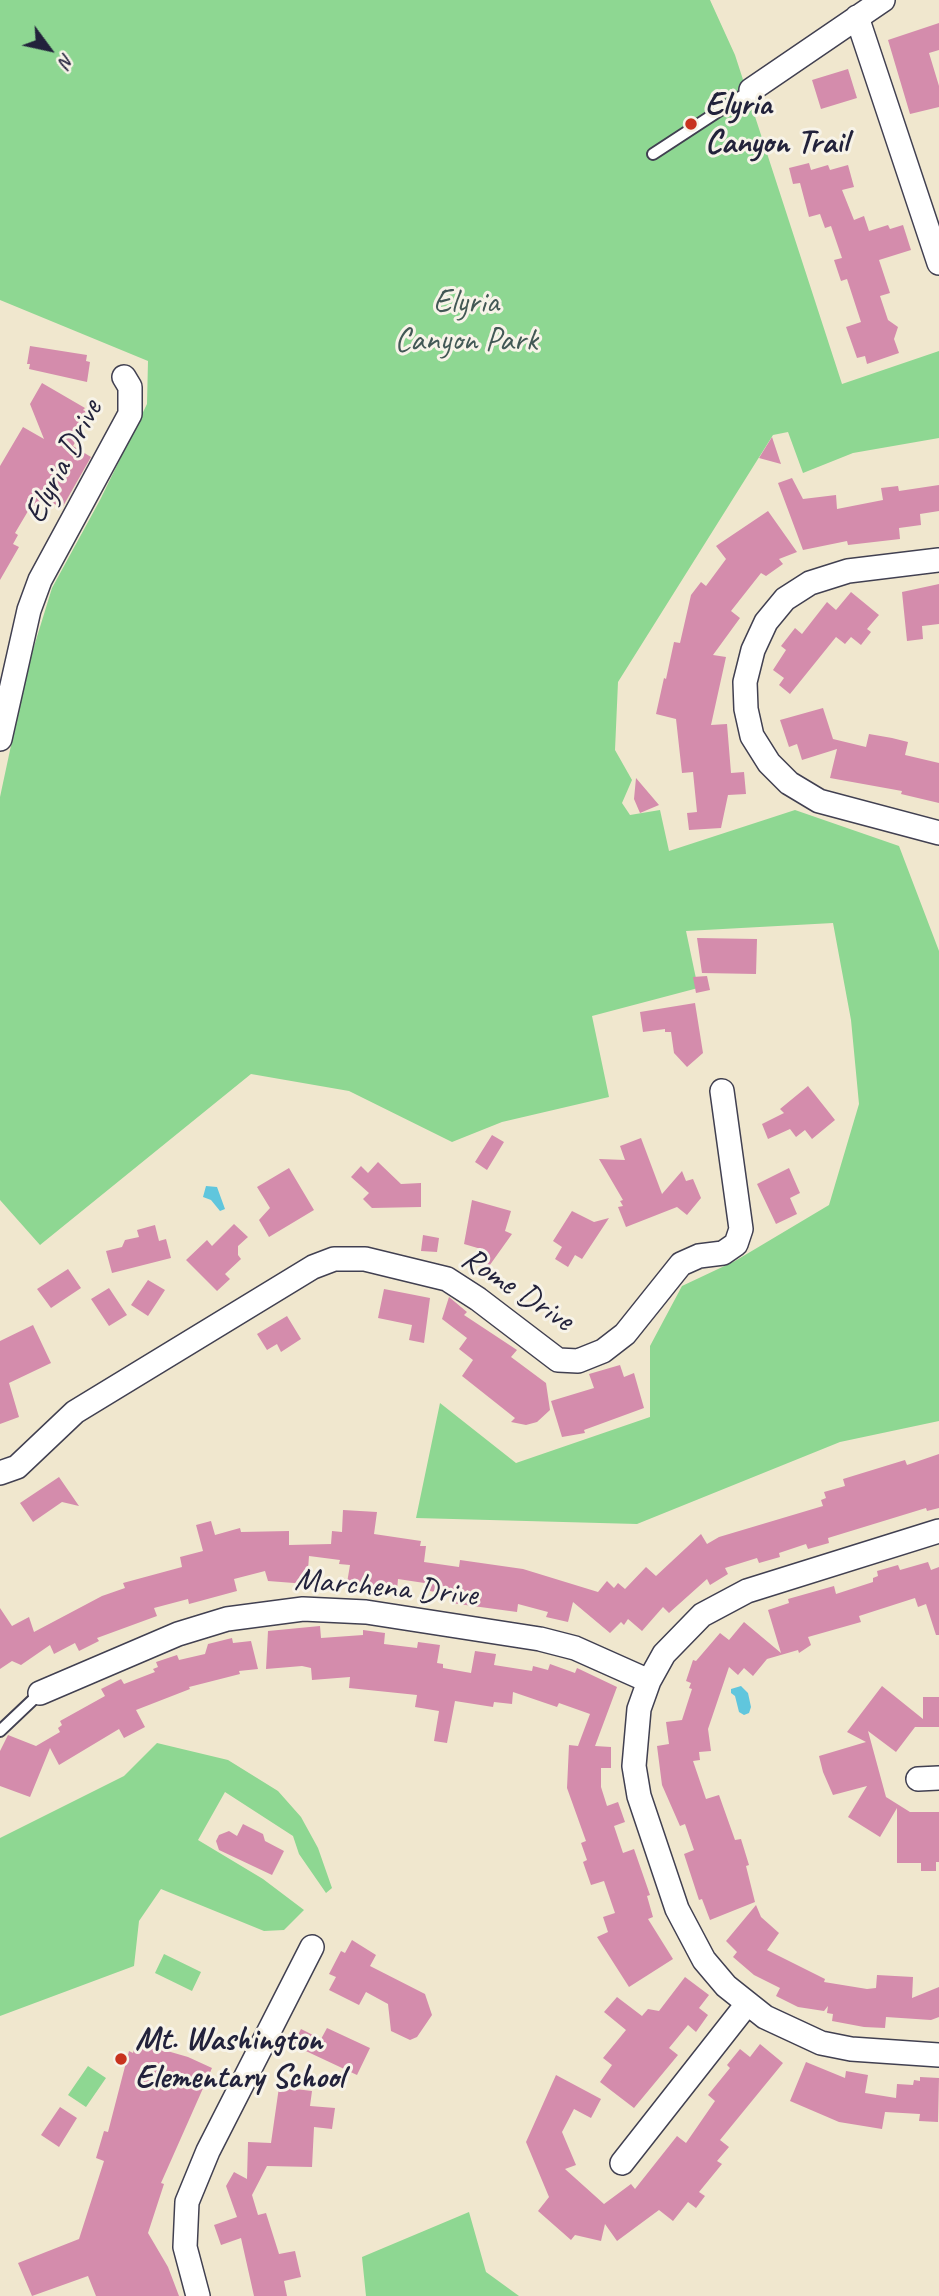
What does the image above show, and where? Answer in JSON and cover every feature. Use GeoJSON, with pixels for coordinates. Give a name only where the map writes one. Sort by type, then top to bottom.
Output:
{"type":"FeatureCollection","features":[{"type":"Feature","properties":{"kind":"street"},"geometry":{"type":"LineString","coordinates":[[751,90],[883,0]]}},
{"type":"Feature","properties":{"kind":"street"},"geometry":{"type":"LineString","coordinates":[[857,17],[930,205],[939,263]]}},
{"type":"Feature","properties":{"kind":"street","name":"Elyria Drive"},"geometry":{"type":"LineString","coordinates":[[0,739],[29,610],[40,580],[130,414],[130,387],[124,377]]}},
{"type":"Feature","properties":{"kind":"street"},"geometry":{"type":"LineString","coordinates":[[939,560],[848,571],[810,583],[785,599],[766,622],[752,650],[745,682],[746,709],[752,736],[769,763],[789,783],[819,801],[939,833]]}},
{"type":"Feature","properties":{"kind":"street","name":"Rome Drive"},"geometry":{"type":"LineString","coordinates":[[0,1473],[17,1467],[75,1412],[313,1267],[334,1259],[365,1259],[447,1279],[558,1360],[578,1362],[603,1351],[625,1334],[681,1264],[699,1256],[723,1253],[736,1244],[741,1229],[722,1091]]}},
{"type":"Feature","properties":{"kind":"street"},"geometry":{"type":"LineString","coordinates":[[939,1531],[747,1591],[722,1602],[682,1633],[664,1654],[649,1681],[639,1709],[634,1739],[639,1796],[688,1934],[704,1960],[747,2004],[792,2032],[821,2043],[851,2049],[939,2055]]}},
{"type":"Feature","properties":{"kind":"street","name":"Marchena Drive"},"geometry":{"type":"LineString","coordinates":[[40,1693],[178,1634],[227,1619],[303,1609],[366,1612],[540,1639],[575,1648],[649,1681]]}},
{"type":"Feature","properties":{"kind":"street"},"geometry":{"type":"LineString","coordinates":[[198,2296],[185,2247],[187,2202],[208,2151],[312,1947]]}},
{"type":"Feature","properties":{"kind":"street"},"geometry":{"type":"LineString","coordinates":[[622,2163],[747,2004]]}},
{"type":"Feature","properties":{"kind":"lane"},"geometry":{"type":"LineString","coordinates":[[653,154],[751,90]]}},
{"type":"Feature","properties":{"kind":"lane"},"geometry":{"type":"LineString","coordinates":[[0,1731],[40,1693]]}},
{"type":"Feature","properties":{"kind":"green space","name":"Elyria Canyon Park"},"geometry":{"type":"Polygon","coordinates":[[[0,0],[710,0],[735,55],[842,384],[939,351],[939,438],[853,453],[803,473],[788,432],[773,435],[618,682],[615,750],[632,780],[622,803],[630,815],[660,810],[669,851],[795,810],[899,846],[939,951],[939,1421],[840,1442],[637,1524],[416,1518],[440,1403],[516,1463],[650,1417],[650,1346],[682,1286],[735,1261],[829,1205],[859,1104],[851,1020],[833,923],[686,931],[698,988],[592,1016],[609,1097],[502,1122],[452,1142],[349,1091],[251,1074],[40,1245],[0,1200],[0,797],[28,666],[52,588],[100,500],[147,404],[148,361],[0,300],[0,0]]]}},
{"type":"Feature","properties":{"kind":"green space"},"geometry":{"type":"Polygon","coordinates":[[[157,1743],[228,1760],[278,1791],[301,1817],[318,1848],[332,1888],[326,1893],[299,1854],[293,1836],[225,1792],[198,1840],[263,1879],[304,1910],[284,1930],[264,1931],[161,1889],[139,1921],[134,1966],[0,2016],[0,1838],[124,1776],[157,1743]]]}},
{"type":"Feature","properties":{"kind":"green space"},"geometry":{"type":"Polygon","coordinates":[[[164,1954],[201,1972],[192,1991],[155,1973],[164,1954]]]}},
{"type":"Feature","properties":{"kind":"green space"},"geometry":{"type":"Polygon","coordinates":[[[88,2066],[106,2078],[86,2107],[68,2095],[88,2066]]]}},
{"type":"Feature","properties":{"kind":"green space"},"geometry":{"type":"Polygon","coordinates":[[[469,2212],[486,2272],[519,2296],[366,2296],[362,2257],[469,2212]]]}},
{"type":"Feature","properties":{"kind":"water"},"geometry":{"type":"Polygon","coordinates":[[[206,1186],[217,1187],[225,1209],[220,1211],[211,1200],[203,1197],[206,1186]]]}},
{"type":"Feature","properties":{"kind":"water"},"geometry":{"type":"Polygon","coordinates":[[[741,1686],[748,1693],[751,1707],[749,1713],[744,1715],[739,1712],[735,1696],[731,1693],[731,1689],[741,1686]]]}},
{"type":"Feature","properties":{"kind":"building"},"geometry":{"type":"Polygon","coordinates":[[[939,23],[939,50],[929,53],[939,86],[939,107],[910,114],[888,40],[939,23]]]}},
{"type":"Feature","properties":{"kind":"building"},"geometry":{"type":"Polygon","coordinates":[[[848,69],[857,98],[821,109],[812,80],[848,69]]]}},
{"type":"Feature","properties":{"kind":"building"},"geometry":{"type":"Polygon","coordinates":[[[809,163],[811,170],[828,165],[830,170],[848,165],[854,187],[842,190],[854,220],[864,216],[869,231],[888,225],[890,229],[903,225],[911,250],[879,260],[890,293],[880,296],[888,320],[898,327],[894,339],[899,353],[867,364],[865,356],[857,358],[846,327],[861,322],[847,279],[841,281],[834,260],[842,258],[831,226],[825,228],[820,214],[809,217],[800,183],[793,184],[789,168],[809,163]]]}},
{"type":"Feature","properties":{"kind":"building"},"geometry":{"type":"Polygon","coordinates":[[[30,346],[87,355],[86,361],[90,362],[87,382],[29,369],[30,364],[27,364],[30,346]]]}},
{"type":"Feature","properties":{"kind":"building"},"geometry":{"type":"Polygon","coordinates":[[[42,383],[91,414],[73,446],[91,457],[62,508],[43,498],[37,509],[31,506],[15,533],[18,535],[13,544],[19,547],[0,580],[0,466],[23,427],[44,439],[30,404],[42,383]]]}},
{"type":"Feature","properties":{"kind":"building"},"geometry":{"type":"Polygon","coordinates":[[[772,437],[781,464],[759,458],[772,437]]]}},
{"type":"Feature","properties":{"kind":"building"},"geometry":{"type":"Polygon","coordinates":[[[792,478],[803,499],[836,495],[837,509],[883,500],[881,488],[898,486],[899,491],[939,485],[939,511],[920,514],[921,525],[899,528],[900,539],[848,545],[847,541],[803,550],[778,483],[792,478]]]}},
{"type":"Feature","properties":{"kind":"building"},"geometry":{"type":"Polygon","coordinates":[[[768,511],[797,552],[779,559],[783,564],[766,576],[761,573],[731,611],[740,618],[713,655],[726,657],[711,725],[727,724],[731,773],[744,772],[746,794],[728,795],[721,828],[689,830],[687,813],[697,812],[693,772],[682,773],[676,719],[656,714],[664,678],[666,679],[674,642],[680,643],[691,595],[701,582],[706,586],[726,559],[716,546],[768,511]]]}},
{"type":"Feature","properties":{"kind":"building"},"geometry":{"type":"Polygon","coordinates":[[[939,584],[939,624],[922,626],[923,639],[907,641],[902,592],[939,584]]]}},
{"type":"Feature","properties":{"kind":"building"},"geometry":{"type":"Polygon","coordinates":[[[851,592],[879,615],[867,629],[871,632],[861,645],[851,637],[845,644],[836,637],[790,694],[779,685],[784,678],[773,670],[786,650],[781,646],[795,628],[802,634],[827,602],[836,610],[851,592]]]}},
{"type":"Feature","properties":{"kind":"building"},"geometry":{"type":"Polygon","coordinates":[[[823,708],[833,739],[866,747],[869,734],[892,738],[908,742],[905,755],[939,763],[939,803],[901,794],[902,791],[830,778],[837,749],[802,760],[797,744],[789,747],[780,720],[823,708]]]}},
{"type":"Feature","properties":{"kind":"building"},"geometry":{"type":"Polygon","coordinates":[[[636,778],[659,805],[640,813],[634,799],[636,778]]]}},
{"type":"Feature","properties":{"kind":"building"},"geometry":{"type":"Polygon","coordinates":[[[697,938],[757,939],[756,974],[702,973],[697,938]]]}},
{"type":"Feature","properties":{"kind":"building"},"geometry":{"type":"Polygon","coordinates":[[[707,976],[710,990],[696,993],[693,977],[707,976]]]}},
{"type":"Feature","properties":{"kind":"building"},"geometry":{"type":"Polygon","coordinates":[[[695,1003],[703,1053],[687,1067],[674,1053],[671,1032],[665,1032],[665,1029],[643,1032],[640,1012],[695,1003]]]}},
{"type":"Feature","properties":{"kind":"building"},"geometry":{"type":"Polygon","coordinates":[[[808,1086],[835,1120],[812,1139],[805,1130],[796,1137],[790,1129],[768,1139],[762,1124],[784,1113],[780,1109],[808,1086]]]}},
{"type":"Feature","properties":{"kind":"building"},"geometry":{"type":"Polygon","coordinates":[[[492,1135],[504,1142],[487,1170],[475,1162],[492,1135]]]}},
{"type":"Feature","properties":{"kind":"building"},"geometry":{"type":"Polygon","coordinates":[[[641,1138],[662,1194],[682,1171],[686,1181],[693,1179],[701,1198],[687,1215],[677,1207],[626,1227],[618,1207],[623,1206],[620,1201],[623,1200],[599,1159],[625,1160],[620,1146],[641,1138]]]}},
{"type":"Feature","properties":{"kind":"building"},"geometry":{"type":"Polygon","coordinates":[[[378,1162],[401,1184],[421,1183],[421,1207],[372,1208],[363,1199],[369,1193],[351,1177],[361,1166],[368,1173],[378,1162]]]}},
{"type":"Feature","properties":{"kind":"building"},"geometry":{"type":"Polygon","coordinates":[[[289,1168],[314,1210],[269,1237],[259,1220],[270,1208],[257,1187],[289,1168]]]}},
{"type":"Feature","properties":{"kind":"building"},"geometry":{"type":"Polygon","coordinates":[[[789,1168],[800,1193],[790,1198],[797,1214],[776,1224],[757,1184],[789,1168]]]}},
{"type":"Feature","properties":{"kind":"building"},"geometry":{"type":"Polygon","coordinates":[[[472,1200],[511,1211],[505,1231],[512,1234],[487,1269],[472,1263],[481,1249],[464,1244],[472,1200]]]}},
{"type":"Feature","properties":{"kind":"building"},"geometry":{"type":"Polygon","coordinates":[[[572,1211],[594,1222],[609,1218],[582,1259],[575,1255],[568,1267],[555,1259],[562,1247],[553,1241],[572,1211]]]}},
{"type":"Feature","properties":{"kind":"building"},"geometry":{"type":"Polygon","coordinates":[[[234,1224],[248,1237],[238,1246],[241,1259],[225,1274],[230,1279],[217,1291],[186,1260],[207,1240],[212,1246],[234,1224]]]}},
{"type":"Feature","properties":{"kind":"building"},"geometry":{"type":"Polygon","coordinates":[[[155,1225],[159,1241],[166,1239],[171,1258],[112,1273],[106,1251],[122,1247],[125,1240],[139,1237],[137,1230],[155,1225]]]}},
{"type":"Feature","properties":{"kind":"building"},"geometry":{"type":"Polygon","coordinates":[[[423,1235],[439,1238],[437,1252],[421,1251],[423,1235]]]}},
{"type":"Feature","properties":{"kind":"building"},"geometry":{"type":"Polygon","coordinates":[[[68,1269],[81,1288],[51,1308],[37,1289],[68,1269]]]}},
{"type":"Feature","properties":{"kind":"building"},"geometry":{"type":"Polygon","coordinates":[[[148,1280],[165,1290],[148,1316],[131,1305],[148,1280]]]}},
{"type":"Feature","properties":{"kind":"building"},"geometry":{"type":"Polygon","coordinates":[[[109,1288],[127,1315],[109,1326],[91,1299],[109,1288]]]}},
{"type":"Feature","properties":{"kind":"building"},"geometry":{"type":"Polygon","coordinates":[[[384,1289],[430,1298],[424,1343],[409,1340],[412,1325],[378,1318],[384,1289]]]}},
{"type":"Feature","properties":{"kind":"building"},"geometry":{"type":"Polygon","coordinates":[[[449,1297],[467,1312],[464,1315],[517,1350],[511,1357],[546,1383],[550,1410],[537,1422],[526,1425],[511,1422],[515,1418],[462,1376],[473,1360],[459,1349],[467,1338],[442,1319],[449,1297]]]}},
{"type":"Feature","properties":{"kind":"building"},"geometry":{"type":"Polygon","coordinates":[[[287,1316],[301,1339],[281,1352],[277,1344],[267,1350],[257,1334],[287,1316]]]}},
{"type":"Feature","properties":{"kind":"building"},"geometry":{"type":"Polygon","coordinates":[[[33,1325],[51,1363],[9,1383],[19,1417],[0,1424],[0,1341],[33,1325]]]}},
{"type":"Feature","properties":{"kind":"building"},"geometry":{"type":"Polygon","coordinates":[[[620,1365],[624,1377],[634,1373],[644,1408],[584,1430],[585,1433],[562,1437],[551,1401],[594,1388],[589,1374],[620,1365]]]}},
{"type":"Feature","properties":{"kind":"building"},"geometry":{"type":"Polygon","coordinates":[[[939,1454],[939,1508],[927,1511],[926,1508],[828,1538],[829,1543],[808,1549],[806,1544],[779,1553],[780,1557],[759,1563],[757,1558],[725,1568],[728,1574],[710,1585],[707,1579],[669,1613],[663,1607],[642,1631],[628,1619],[624,1625],[621,1622],[610,1633],[573,1602],[568,1622],[546,1617],[548,1612],[518,1604],[517,1612],[451,1603],[450,1595],[430,1591],[431,1584],[398,1579],[397,1590],[347,1583],[350,1565],[339,1564],[340,1560],[309,1556],[307,1584],[268,1581],[265,1571],[234,1579],[237,1591],[189,1604],[188,1599],[154,1608],[157,1616],[97,1638],[99,1641],[79,1651],[75,1643],[54,1654],[50,1645],[21,1665],[12,1661],[0,1669],[0,1608],[12,1626],[29,1617],[34,1632],[102,1596],[125,1588],[123,1583],[182,1567],[180,1557],[203,1551],[196,1525],[211,1521],[215,1535],[240,1528],[241,1532],[289,1531],[289,1545],[331,1544],[332,1531],[342,1532],[343,1510],[377,1512],[374,1534],[421,1541],[420,1546],[426,1546],[424,1562],[459,1567],[460,1560],[523,1569],[598,1592],[607,1581],[614,1588],[618,1583],[625,1589],[646,1567],[656,1576],[701,1534],[707,1544],[719,1537],[823,1506],[821,1500],[826,1498],[824,1492],[845,1486],[843,1479],[905,1460],[907,1465],[939,1454]]]}},
{"type":"Feature","properties":{"kind":"building"},"geometry":{"type":"Polygon","coordinates":[[[59,1477],[79,1506],[62,1502],[33,1522],[20,1503],[59,1477]]]}},
{"type":"Feature","properties":{"kind":"building"},"geometry":{"type":"Polygon","coordinates":[[[928,1562],[931,1570],[939,1567],[939,1635],[936,1635],[926,1604],[918,1607],[915,1598],[859,1616],[861,1622],[808,1637],[811,1645],[799,1653],[798,1650],[767,1659],[753,1676],[744,1668],[738,1675],[729,1667],[708,1729],[711,1751],[699,1752],[700,1760],[693,1761],[706,1799],[719,1795],[735,1840],[741,1839],[749,1865],[746,1866],[755,1902],[710,1920],[702,1899],[699,1900],[684,1854],[694,1850],[685,1824],[680,1826],[662,1785],[657,1746],[669,1744],[666,1722],[682,1720],[692,1689],[689,1688],[691,1683],[686,1681],[693,1660],[696,1661],[720,1633],[729,1640],[744,1622],[781,1653],[768,1610],[789,1603],[788,1599],[834,1586],[836,1594],[873,1582],[873,1578],[878,1576],[877,1571],[898,1565],[900,1570],[928,1562]]]}},
{"type":"Feature","properties":{"kind":"building"},"geometry":{"type":"Polygon","coordinates":[[[320,1626],[321,1638],[363,1635],[363,1630],[385,1633],[384,1644],[417,1648],[418,1642],[440,1645],[437,1663],[443,1664],[443,1668],[471,1673],[475,1651],[496,1654],[494,1665],[532,1671],[533,1666],[548,1670],[550,1664],[575,1673],[577,1668],[617,1687],[595,1746],[611,1747],[611,1768],[601,1768],[601,1787],[607,1806],[618,1802],[625,1822],[614,1826],[623,1853],[634,1849],[650,1895],[647,1896],[653,1917],[648,1919],[673,1959],[629,1987],[597,1937],[608,1932],[603,1917],[615,1913],[604,1881],[591,1885],[583,1862],[587,1860],[581,1843],[586,1841],[567,1788],[569,1745],[578,1746],[590,1714],[559,1703],[557,1707],[513,1692],[512,1704],[494,1702],[493,1707],[455,1701],[447,1743],[434,1741],[439,1711],[415,1707],[417,1695],[349,1688],[350,1677],[312,1680],[311,1668],[302,1666],[266,1669],[268,1631],[320,1626]]]}},
{"type":"Feature","properties":{"kind":"building"},"geometry":{"type":"Polygon","coordinates":[[[232,1638],[233,1643],[251,1641],[258,1669],[239,1671],[240,1674],[189,1687],[190,1689],[136,1710],[145,1727],[124,1738],[119,1729],[59,1765],[50,1748],[30,1797],[0,1786],[0,1751],[8,1735],[36,1746],[60,1732],[60,1721],[105,1696],[101,1689],[121,1679],[124,1684],[155,1672],[153,1669],[158,1667],[156,1662],[177,1655],[179,1660],[205,1654],[208,1644],[232,1638]]]}},
{"type":"Feature","properties":{"kind":"building"},"geometry":{"type":"Polygon","coordinates":[[[882,1686],[923,1719],[923,1697],[939,1697],[939,1727],[915,1727],[896,1752],[868,1731],[886,1797],[910,1812],[939,1812],[939,1862],[936,1862],[936,1871],[921,1871],[921,1863],[897,1863],[897,1808],[880,1837],[848,1817],[867,1786],[833,1795],[823,1772],[819,1756],[866,1742],[847,1732],[882,1686]]]}},
{"type":"Feature","properties":{"kind":"building"},"geometry":{"type":"Polygon","coordinates":[[[243,1824],[263,1834],[265,1841],[284,1851],[272,1875],[219,1850],[216,1841],[219,1835],[229,1831],[237,1836],[243,1824]]]}},
{"type":"Feature","properties":{"kind":"building"},"geometry":{"type":"Polygon","coordinates":[[[756,1905],[761,1917],[779,1933],[767,1950],[825,1979],[824,1982],[867,1989],[876,1988],[877,1975],[913,1977],[912,1998],[939,1987],[939,2017],[931,2020],[886,2017],[885,2028],[864,2027],[832,2021],[833,2014],[827,2013],[828,2006],[824,2011],[798,2007],[776,1996],[780,1988],[754,1975],[733,1957],[737,1952],[726,1941],[756,1905]]]}},
{"type":"Feature","properties":{"kind":"building"},"geometry":{"type":"Polygon","coordinates":[[[352,1940],[376,1955],[370,1966],[425,1994],[432,2015],[417,2037],[410,2040],[391,2031],[388,2004],[366,1992],[359,2005],[329,1990],[336,1977],[329,1974],[341,1951],[345,1953],[352,1940]]]}},
{"type":"Feature","properties":{"kind":"building"},"geometry":{"type":"Polygon","coordinates":[[[685,1977],[709,1995],[699,2008],[708,2015],[696,2032],[688,2025],[669,2048],[678,2055],[634,2108],[600,2082],[612,2065],[603,2058],[626,2030],[604,2012],[617,1997],[642,2016],[648,2009],[659,2011],[685,1977]]]}},
{"type":"Feature","properties":{"kind":"building"},"geometry":{"type":"Polygon","coordinates":[[[327,2028],[370,2048],[357,2075],[293,2045],[301,2029],[321,2039],[327,2028]]]}},
{"type":"Feature","properties":{"kind":"building"},"geometry":{"type":"Polygon","coordinates":[[[136,2042],[188,2057],[212,2068],[161,2183],[164,2184],[148,2233],[168,2267],[179,2296],[96,2296],[88,2276],[32,2296],[18,2263],[79,2239],[104,2161],[96,2158],[104,2131],[108,2132],[129,2051],[133,2053],[136,2042]]]}},
{"type":"Feature","properties":{"kind":"building"},"geometry":{"type":"Polygon","coordinates":[[[760,2044],[783,2063],[720,2140],[729,2147],[717,2161],[722,2164],[699,2192],[705,2196],[696,2208],[688,2202],[673,2221],[659,2210],[617,2241],[605,2224],[601,2241],[575,2235],[571,2240],[538,2211],[549,2197],[526,2142],[556,2075],[601,2099],[591,2118],[574,2109],[562,2132],[576,2165],[565,2169],[604,2204],[631,2184],[635,2189],[677,2136],[686,2143],[715,2101],[708,2095],[730,2068],[727,2065],[740,2049],[750,2057],[760,2044]]]}},
{"type":"Feature","properties":{"kind":"building"},"geometry":{"type":"Polygon","coordinates":[[[806,2062],[845,2078],[846,2071],[868,2075],[865,2093],[896,2098],[897,2084],[913,2085],[914,2080],[920,2081],[920,2077],[939,2078],[938,2122],[919,2121],[920,2114],[885,2112],[882,2129],[839,2122],[790,2101],[806,2062]]]}},
{"type":"Feature","properties":{"kind":"building"},"geometry":{"type":"Polygon","coordinates":[[[279,2087],[312,2091],[310,2106],[335,2108],[332,2129],[314,2127],[312,2167],[267,2166],[252,2195],[258,2215],[266,2213],[279,2254],[295,2251],[301,2277],[284,2281],[287,2296],[254,2296],[241,2238],[221,2245],[214,2225],[237,2217],[226,2186],[234,2172],[247,2179],[248,2142],[271,2143],[279,2087]]]}},
{"type":"Feature","properties":{"kind":"building"},"geometry":{"type":"Polygon","coordinates":[[[60,2107],[77,2118],[59,2147],[41,2135],[60,2107]]]}},
{"type":"Feature","properties":{"kind":"place","name":"Elyria Canyon Trail"},"geometry":{"type":"Point","coordinates":[691,124]}},
{"type":"Feature","properties":{"kind":"place","name":"Mt. Washington Elementary School"},"geometry":{"type":"Point","coordinates":[121,2059]}}]}
